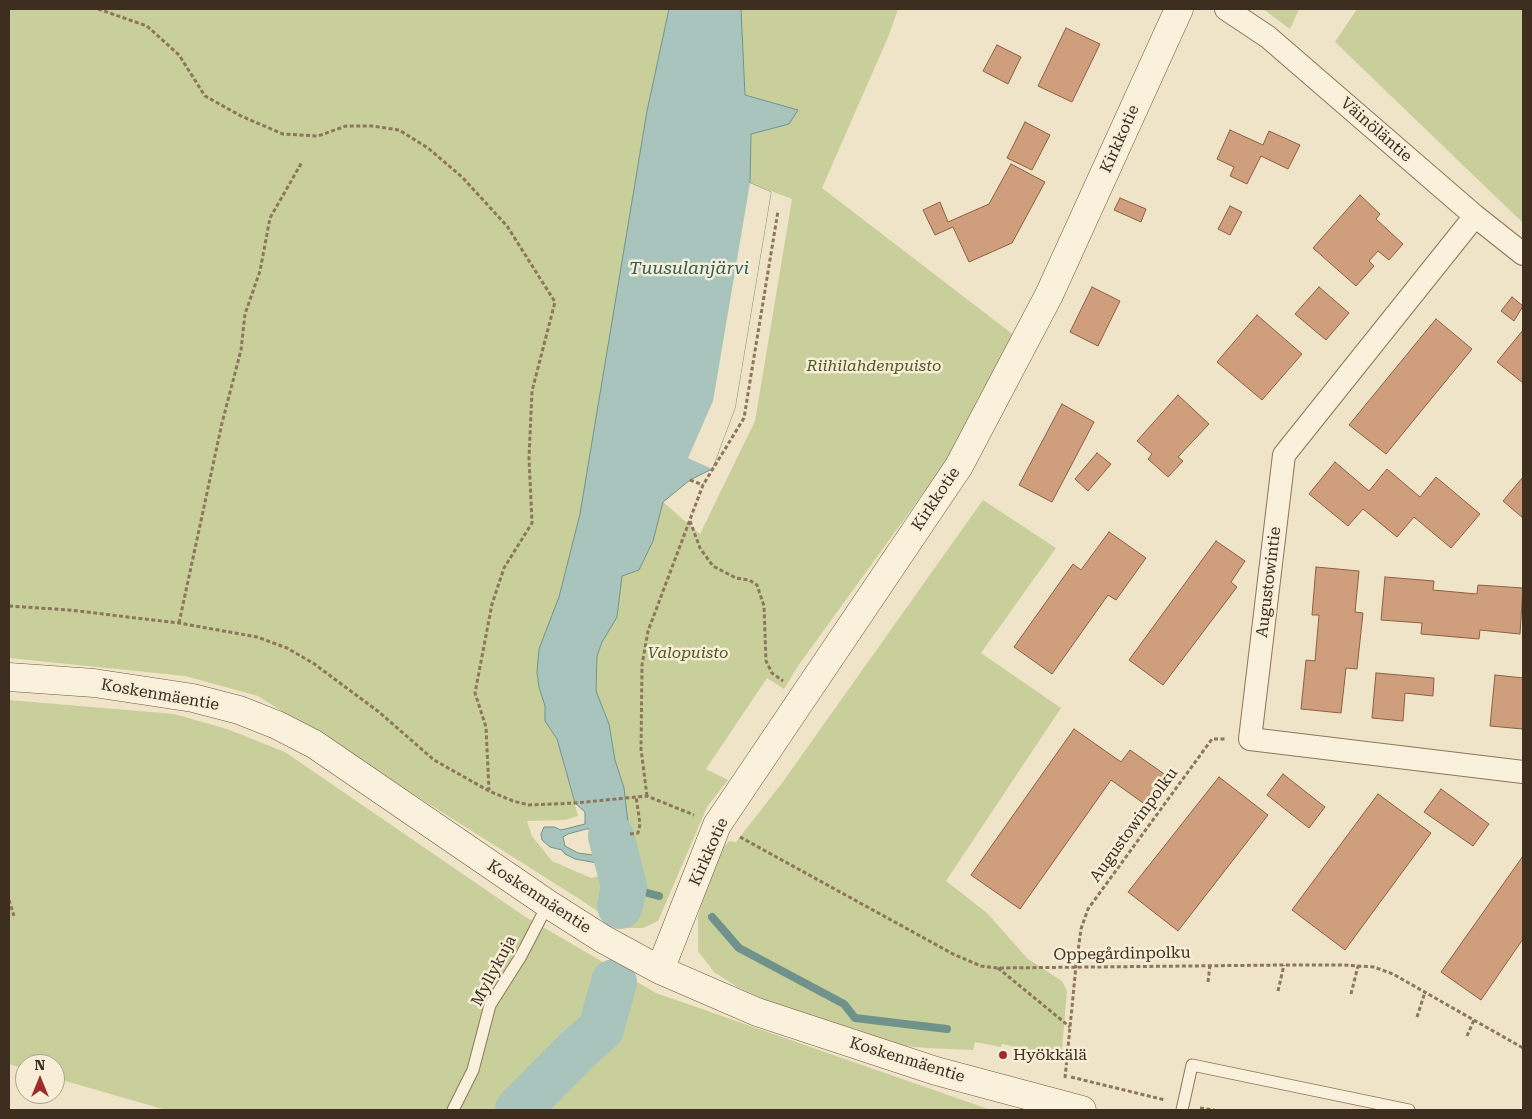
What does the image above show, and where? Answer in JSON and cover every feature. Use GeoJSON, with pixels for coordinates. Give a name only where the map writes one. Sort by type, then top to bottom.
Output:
{"type":"FeatureCollection","features":[{"type":"Feature","properties":{"kind":"street","name":"Kirkkotie"},"geometry":{"type":"LineString","coordinates":[[660,970],[725,829],[804,697],[959,466],[1049,295],[1179,9]]}},
{"type":"Feature","properties":{"kind":"street","name":"Väinöläntie"},"geometry":{"type":"LineString","coordinates":[[1226,9],[1268,37],[1475,216],[1523,254]]}},
{"type":"Feature","properties":{"kind":"street","name":"Augustowintie"},"geometry":{"type":"LineString","coordinates":[[1250,739],[1284,455],[1475,216]]}},
{"type":"Feature","properties":{"kind":"street","name":"Koskenmäentie"},"geometry":{"type":"LineString","coordinates":[[9,677],[94,683],[193,698],[238,710],[276,725],[314,744],[548,904],[603,939],[660,970],[766,1015],[936,1071],[1082,1110]]}},
{"type":"Feature","properties":{"kind":"street"},"geometry":{"type":"LineString","coordinates":[[1250,739],[1523,772]]}},
{"type":"Feature","properties":{"kind":"lane","name":"Myllykuja"},"geometry":{"type":"LineString","coordinates":[[453,1110],[473,1070],[490,1005],[521,956],[548,904]]}},
{"type":"Feature","properties":{"kind":"lane"},"geometry":{"type":"LineString","coordinates":[[1182,1108],[1192,1065],[1409,1110]]}},
{"type":"Feature","properties":{"kind":"path"},"geometry":{"type":"LineString","coordinates":[[98,9],[147,26],[180,55],[205,96],[241,116],[283,134],[318,136],[346,126],[372,126],[400,130],[428,148],[462,176],[507,226],[556,302],[532,391],[529,458],[532,523],[504,568],[492,604],[475,693],[486,726],[489,791]]}},
{"type":"Feature","properties":{"kind":"path"},"geometry":{"type":"LineString","coordinates":[[179,623],[222,423],[241,350],[245,314],[260,271],[270,218],[302,162]]}},
{"type":"Feature","properties":{"kind":"path"},"geometry":{"type":"LineString","coordinates":[[647,796],[642,749],[642,665],[648,631],[703,485],[744,418],[778,212]]}},
{"type":"Feature","properties":{"kind":"path"},"geometry":{"type":"LineString","coordinates":[[690,480],[703,485]]}},
{"type":"Feature","properties":{"kind":"path"},"geometry":{"type":"LineString","coordinates":[[690,520],[700,548],[713,566],[736,578],[749,580],[757,586],[764,606],[766,660],[772,673],[804,697]]}},
{"type":"Feature","properties":{"kind":"path"},"geometry":{"type":"LineString","coordinates":[[9,606],[69,610],[179,623],[257,637],[287,648],[313,663],[378,712],[434,760],[489,791],[513,801],[529,805],[575,803],[647,796],[725,829]]}},
{"type":"Feature","properties":{"kind":"path","name":"Augustowinpolku"},"geometry":{"type":"LineString","coordinates":[[1076,966],[1081,929],[1088,909],[1212,739],[1250,739]]}},
{"type":"Feature","properties":{"kind":"path"},"geometry":{"type":"LineString","coordinates":[[630,834],[638,833],[640,824],[636,796]]}},
{"type":"Feature","properties":{"kind":"path","name":"Oppegårdinpolku"},"geometry":{"type":"LineString","coordinates":[[725,829],[953,954],[981,966],[998,968],[1210,965],[1374,967],[1394,974],[1523,1048]]}},
{"type":"Feature","properties":{"kind":"path"},"geometry":{"type":"LineString","coordinates":[[9,900],[14,916]]}},
{"type":"Feature","properties":{"kind":"path"},"geometry":{"type":"LineString","coordinates":[[1208,982],[1210,965]]}},
{"type":"Feature","properties":{"kind":"path"},"geometry":{"type":"LineString","coordinates":[[1278,990],[1284,965]]}},
{"type":"Feature","properties":{"kind":"path"},"geometry":{"type":"LineString","coordinates":[[1076,966],[1066,1076],[1182,1108],[1214,1110]]}},
{"type":"Feature","properties":{"kind":"path"},"geometry":{"type":"LineString","coordinates":[[1351,994],[1358,966]]}},
{"type":"Feature","properties":{"kind":"path"},"geometry":{"type":"LineString","coordinates":[[998,968],[1070,1027]]}},
{"type":"Feature","properties":{"kind":"path"},"geometry":{"type":"LineString","coordinates":[[1417,1017],[1425,992]]}},
{"type":"Feature","properties":{"kind":"path"},"geometry":{"type":"LineString","coordinates":[[1467,1036],[1474,1020]]}},
{"type":"Feature","properties":{"kind":"green space"},"geometry":{"type":"Polygon","coordinates":[[[9,9],[669,9],[647,111],[580,514],[559,597],[539,649],[537,672],[545,706],[545,721],[557,739],[578,816],[565,820],[527,821],[532,836],[552,861],[591,878],[608,874],[615,894],[634,889],[624,788],[615,760],[609,724],[596,691],[597,656],[602,642],[617,617],[622,576],[639,570],[653,541],[663,502],[700,534],[755,421],[792,199],[750,183],[751,134],[789,124],[797,110],[745,95],[741,9],[898,9],[889,35],[822,188],[1015,336],[950,456],[798,666],[784,689],[767,678],[706,769],[728,780],[707,807],[658,921],[643,928],[622,928],[581,900],[258,696],[185,676],[9,658],[9,9]]]}},
{"type":"Feature","properties":{"kind":"green space"},"geometry":{"type":"Polygon","coordinates":[[[1263,9],[1299,9],[1290,29],[1263,9]]]}},
{"type":"Feature","properties":{"kind":"green space"},"geometry":{"type":"Polygon","coordinates":[[[1357,9],[1523,9],[1523,223],[1335,42],[1357,9]]]}},
{"type":"Feature","properties":{"kind":"green space"},"geometry":{"type":"Polygon","coordinates":[[[983,500],[1056,548],[981,653],[1061,708],[946,881],[987,913],[1028,959],[1062,981],[1067,991],[1061,1060],[1057,1063],[1011,1049],[1012,1046],[1002,1044],[1001,1047],[975,1042],[973,1050],[905,1046],[884,1041],[768,1001],[737,987],[714,972],[698,951],[698,918],[701,905],[722,849],[729,841],[736,842],[782,783],[983,500]]]}},
{"type":"Feature","properties":{"kind":"green space"},"geometry":{"type":"Polygon","coordinates":[[[9,700],[174,714],[227,729],[285,752],[524,916],[656,993],[991,1110],[166,1110],[65,1081],[65,1054],[15,1054],[15,1066],[9,1064],[9,700]]]}},
{"type":"Feature","properties":{"kind":"water","name":"Tuusulanjärvi"},"geometry":{"type":"Polygon","coordinates":[[[669,9],[741,9],[745,95],[798,110],[789,124],[751,134],[750,183],[771,192],[735,408],[712,469],[690,480],[663,502],[653,541],[639,570],[622,576],[617,617],[602,642],[597,656],[596,691],[609,724],[615,760],[624,788],[629,832],[592,840],[589,829],[586,829],[563,837],[565,846],[578,853],[601,856],[599,845],[630,839],[634,889],[630,904],[620,906],[603,864],[575,859],[565,854],[562,850],[550,847],[542,840],[541,834],[544,827],[554,827],[561,830],[585,824],[585,812],[575,803],[557,739],[545,721],[545,706],[537,672],[539,649],[559,597],[580,514],[647,111],[669,9]]]}},
{"type":"Feature","properties":{"kind":"pier"},"geometry":{"type":"Polygon","coordinates":[[[750,183],[771,192],[735,408],[712,469],[688,458],[713,401],[750,183]]]}},
{"type":"Feature","properties":{"kind":"building"},"geometry":{"type":"Polygon","coordinates":[[[1066,28],[1100,44],[1072,102],[1038,86],[1066,28]]]}},
{"type":"Feature","properties":{"kind":"building"},"geometry":{"type":"Polygon","coordinates":[[[997,45],[1021,57],[1008,84],[983,71],[997,45]]]}},
{"type":"Feature","properties":{"kind":"building"},"geometry":{"type":"Polygon","coordinates":[[[1025,122],[1050,135],[1032,170],[1007,158],[1025,122]]]}},
{"type":"Feature","properties":{"kind":"building"},"geometry":{"type":"Polygon","coordinates":[[[1230,130],[1263,145],[1269,131],[1300,145],[1288,169],[1261,156],[1247,184],[1230,176],[1234,167],[1217,159],[1230,130]]]}},
{"type":"Feature","properties":{"kind":"building"},"geometry":{"type":"Polygon","coordinates":[[[1011,164],[1045,182],[1012,243],[969,262],[953,227],[935,235],[923,210],[940,202],[948,222],[989,204],[1011,164]]]}},
{"type":"Feature","properties":{"kind":"building"},"geometry":{"type":"Polygon","coordinates":[[[1360,195],[1380,214],[1376,219],[1403,244],[1389,260],[1378,251],[1369,261],[1374,266],[1356,286],[1313,248],[1360,195]]]}},
{"type":"Feature","properties":{"kind":"building"},"geometry":{"type":"Polygon","coordinates":[[[1120,198],[1146,209],[1141,222],[1114,210],[1120,198]]]}},
{"type":"Feature","properties":{"kind":"building"},"geometry":{"type":"Polygon","coordinates":[[[1230,206],[1242,212],[1230,235],[1218,229],[1230,206]]]}},
{"type":"Feature","properties":{"kind":"building"},"geometry":{"type":"Polygon","coordinates":[[[1092,287],[1120,301],[1098,346],[1070,332],[1092,287]]]}},
{"type":"Feature","properties":{"kind":"building"},"geometry":{"type":"Polygon","coordinates":[[[1319,287],[1349,313],[1326,340],[1295,314],[1319,287]]]}},
{"type":"Feature","properties":{"kind":"building"},"geometry":{"type":"Polygon","coordinates":[[[1512,297],[1523,306],[1514,321],[1501,311],[1512,297]]]}},
{"type":"Feature","properties":{"kind":"building"},"geometry":{"type":"Polygon","coordinates":[[[1257,315],[1302,354],[1262,400],[1217,362],[1257,315]]]}},
{"type":"Feature","properties":{"kind":"building"},"geometry":{"type":"Polygon","coordinates":[[[1436,319],[1472,349],[1386,454],[1349,425],[1436,319]]]}},
{"type":"Feature","properties":{"kind":"building"},"geometry":{"type":"Polygon","coordinates":[[[1523,330],[1523,383],[1497,362],[1523,330]]]}},
{"type":"Feature","properties":{"kind":"building"},"geometry":{"type":"Polygon","coordinates":[[[1178,395],[1209,424],[1178,457],[1183,461],[1168,477],[1148,459],[1152,454],[1137,441],[1178,395]]]}},
{"type":"Feature","properties":{"kind":"building"},"geometry":{"type":"Polygon","coordinates":[[[1062,404],[1094,422],[1052,502],[1019,485],[1062,404]]]}},
{"type":"Feature","properties":{"kind":"building"},"geometry":{"type":"Polygon","coordinates":[[[1097,453],[1111,464],[1088,491],[1075,479],[1097,453]]]}},
{"type":"Feature","properties":{"kind":"building"},"geometry":{"type":"Polygon","coordinates":[[[1335,462],[1369,491],[1387,469],[1420,497],[1436,477],[1480,514],[1451,548],[1414,517],[1397,537],[1363,509],[1348,526],[1309,494],[1335,462]]]}},
{"type":"Feature","properties":{"kind":"building"},"geometry":{"type":"Polygon","coordinates":[[[1523,477],[1523,518],[1503,501],[1523,477]]]}},
{"type":"Feature","properties":{"kind":"building"},"geometry":{"type":"Polygon","coordinates":[[[1109,532],[1146,558],[1116,600],[1108,595],[1052,674],[1014,647],[1073,564],[1081,570],[1109,532]]]}},
{"type":"Feature","properties":{"kind":"building"},"geometry":{"type":"Polygon","coordinates":[[[1216,541],[1245,561],[1231,582],[1237,587],[1163,685],[1129,660],[1216,541]]]}},
{"type":"Feature","properties":{"kind":"building"},"geometry":{"type":"Polygon","coordinates":[[[1316,567],[1359,571],[1355,612],[1363,613],[1357,669],[1346,668],[1341,713],[1301,709],[1306,660],[1315,661],[1319,615],[1312,615],[1316,567]]]}},
{"type":"Feature","properties":{"kind":"building"},"geometry":{"type":"Polygon","coordinates":[[[1385,577],[1434,581],[1433,590],[1477,594],[1478,585],[1523,588],[1520,634],[1480,630],[1479,639],[1421,634],[1422,623],[1381,620],[1385,577]]]}},
{"type":"Feature","properties":{"kind":"building"},"geometry":{"type":"Polygon","coordinates":[[[1376,673],[1434,678],[1433,696],[1405,693],[1403,721],[1372,718],[1376,673]]]}},
{"type":"Feature","properties":{"kind":"building"},"geometry":{"type":"Polygon","coordinates":[[[1495,675],[1523,678],[1523,729],[1490,726],[1495,675]]]}},
{"type":"Feature","properties":{"kind":"building"},"geometry":{"type":"Polygon","coordinates":[[[1074,729],[1121,762],[1130,750],[1167,776],[1146,805],[1111,780],[1020,909],[971,875],[1074,729]]]}},
{"type":"Feature","properties":{"kind":"building"},"geometry":{"type":"Polygon","coordinates":[[[1283,774],[1325,807],[1309,828],[1267,795],[1283,774]]]}},
{"type":"Feature","properties":{"kind":"building"},"geometry":{"type":"Polygon","coordinates":[[[1219,777],[1268,815],[1178,931],[1128,892],[1219,777]]]}},
{"type":"Feature","properties":{"kind":"building"},"geometry":{"type":"Polygon","coordinates":[[[1441,789],[1489,824],[1473,846],[1424,812],[1441,789]]]}},
{"type":"Feature","properties":{"kind":"building"},"geometry":{"type":"Polygon","coordinates":[[[1378,794],[1431,833],[1345,950],[1292,910],[1378,794]]]}},
{"type":"Feature","properties":{"kind":"building"},"geometry":{"type":"Polygon","coordinates":[[[1523,856],[1523,939],[1481,1000],[1441,972],[1523,856]]]}},
{"type":"Feature","properties":{"kind":"waterway"},"geometry":{"type":"LineString","coordinates":[[611,836],[624,886],[620,906]]}},
{"type":"Feature","properties":{"kind":"waterway"},"geometry":{"type":"LineString","coordinates":[[625,887],[659,896]]}},
{"type":"Feature","properties":{"kind":"waterway"},"geometry":{"type":"LineString","coordinates":[[712,917],[739,948],[844,1004],[855,1018],[947,1029]]}},
{"type":"Feature","properties":{"kind":"waterway"},"geometry":{"type":"LineString","coordinates":[[518,1110],[578,1049],[601,1029],[614,982]]}},
{"type":"Feature","properties":{"kind":"place","name":"Hyökkälä"},"geometry":{"type":"Point","coordinates":[1003,1055]}},
{"type":"Feature","properties":{"kind":"park label","name":"Riihilahdenpuisto"},"geometry":{"type":"Point","coordinates":[874,366]}},
{"type":"Feature","properties":{"kind":"park label","name":"Valopuisto"},"geometry":{"type":"Point","coordinates":[688,653]}}]}
